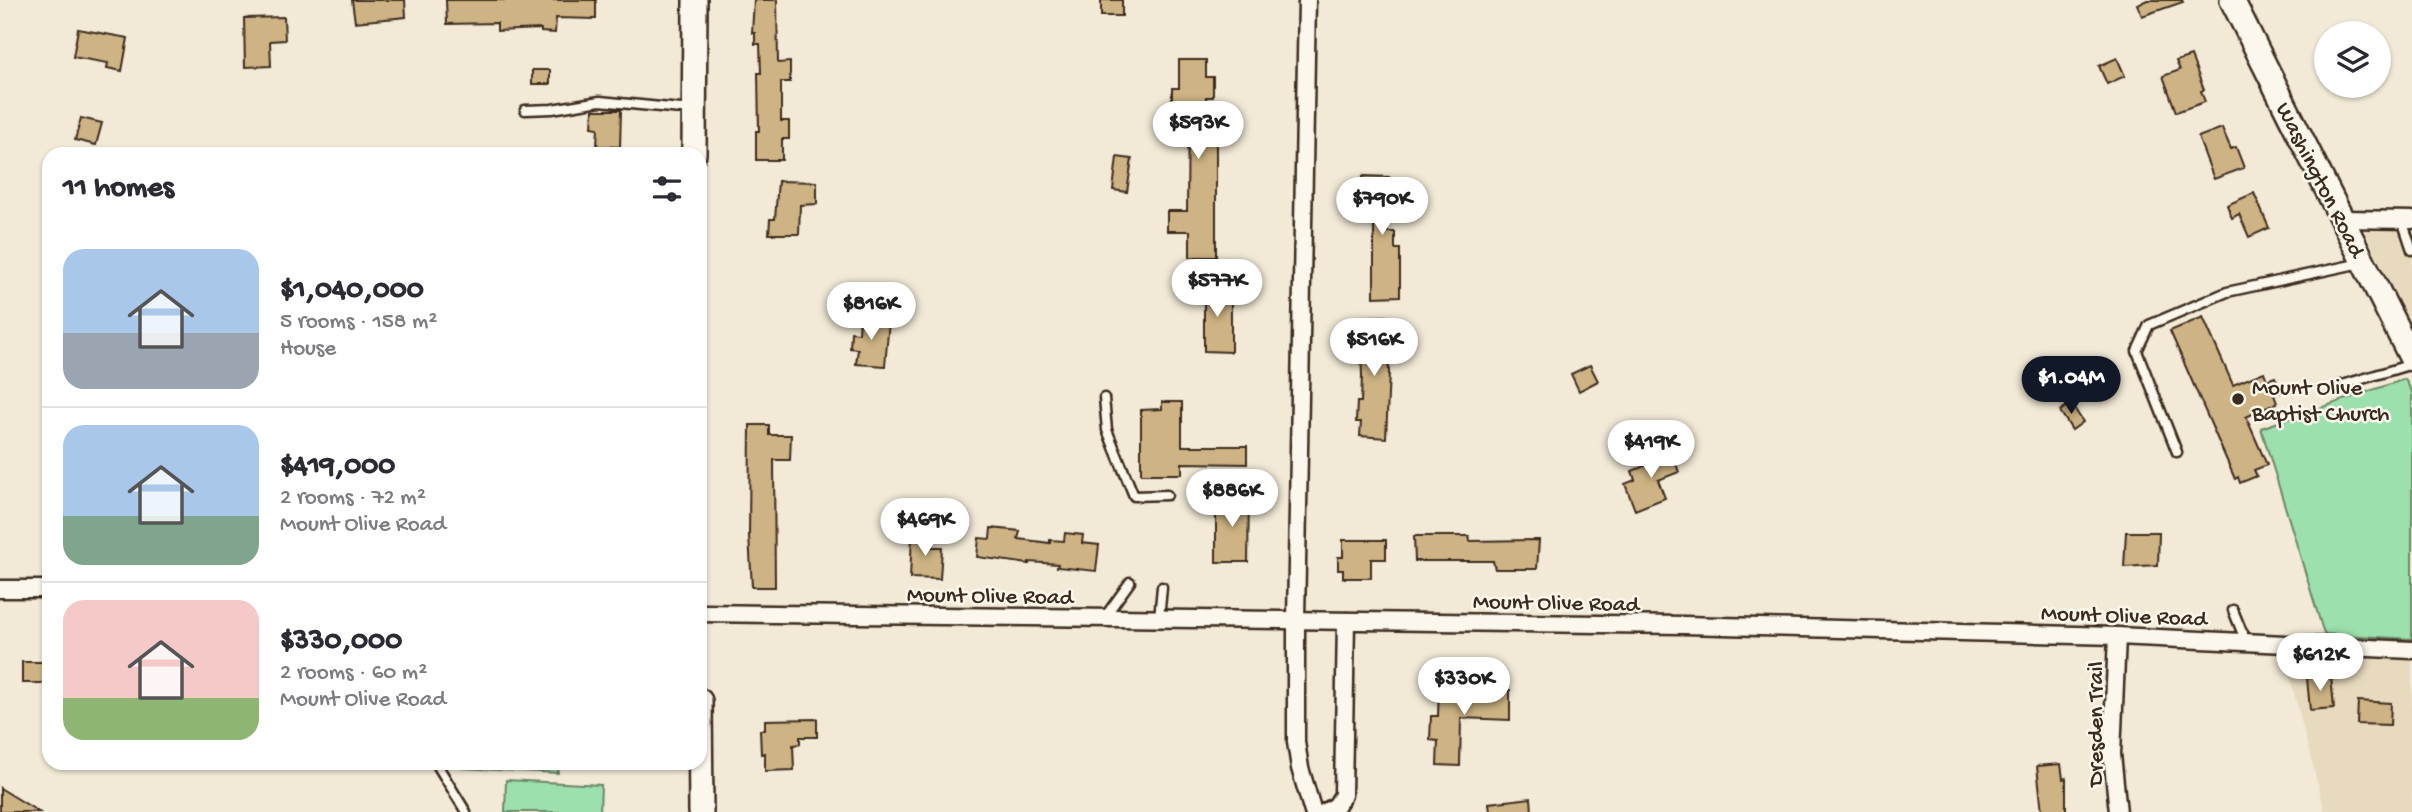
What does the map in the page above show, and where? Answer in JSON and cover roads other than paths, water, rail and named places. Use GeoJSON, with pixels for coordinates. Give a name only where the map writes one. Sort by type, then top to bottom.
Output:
{"type":"FeatureCollection","features":[{"type":"Feature","properties":{"kind":"street"},"geometry":{"type":"LineString","coordinates":[[694,147],[695,0]]}},
{"type":"Feature","properties":{"kind":"street"},"geometry":{"type":"LineString","coordinates":[[1307,0],[1296,742],[1300,768],[1313,812]]}},
{"type":"Feature","properties":{"kind":"street","name":"Washington Road"},"geometry":{"type":"LineString","coordinates":[[2232,0],[2412,358]]}},
{"type":"Feature","properties":{"kind":"street"},"geometry":{"type":"LineString","coordinates":[[2342,219],[2407,220]]}},
{"type":"Feature","properties":{"kind":"street"},"geometry":{"type":"LineString","coordinates":[[0,589],[42,589]]}},
{"type":"Feature","properties":{"kind":"street","name":"Mount Olive Road"},"geometry":{"type":"LineString","coordinates":[[707,613],[1684,625],[2117,636],[2412,650]]}},
{"type":"Feature","properties":{"kind":"street"},"geometry":{"type":"LineString","coordinates":[[1325,812],[1336,806],[1343,795],[1346,621]]}},
{"type":"Feature","properties":{"kind":"street","name":"Dresden Trail"},"geometry":{"type":"LineString","coordinates":[[2117,636],[2112,754],[2118,812]]}},
{"type":"Feature","properties":{"kind":"street"},"geometry":{"type":"LineString","coordinates":[[701,770],[701,812]]}},
{"type":"Feature","properties":{"kind":"lane"},"geometry":{"type":"LineString","coordinates":[[525,110],[600,101],[694,110]]}},
{"type":"Feature","properties":{"kind":"lane"},"geometry":{"type":"LineString","coordinates":[[2407,220],[2412,250]]}},
{"type":"Feature","properties":{"kind":"lane"},"geometry":{"type":"LineString","coordinates":[[2177,452],[2137,351],[2149,325],[2227,292],[2364,262]]}},
{"type":"Feature","properties":{"kind":"lane"},"geometry":{"type":"LineString","coordinates":[[2339,386],[2412,358]]}},
{"type":"Feature","properties":{"kind":"lane"},"geometry":{"type":"LineString","coordinates":[[1104,398],[1107,430],[1135,496],[1167,495]]}},
{"type":"Feature","properties":{"kind":"lane"},"geometry":{"type":"LineString","coordinates":[[1104,618],[1130,582]]}},
{"type":"Feature","properties":{"kind":"lane"},"geometry":{"type":"LineString","coordinates":[[1159,618],[1162,587]]}},
{"type":"Feature","properties":{"kind":"lane"},"geometry":{"type":"LineString","coordinates":[[2233,610],[2246,642]]}},
{"type":"Feature","properties":{"kind":"lane"},"geometry":{"type":"LineString","coordinates":[[440,770],[466,812]]}},
{"type":"Feature","properties":{"kind":"place","name":"Mount Olive Baptist Church"},"geometry":{"type":"Point","coordinates":[2238,399]}}]}
